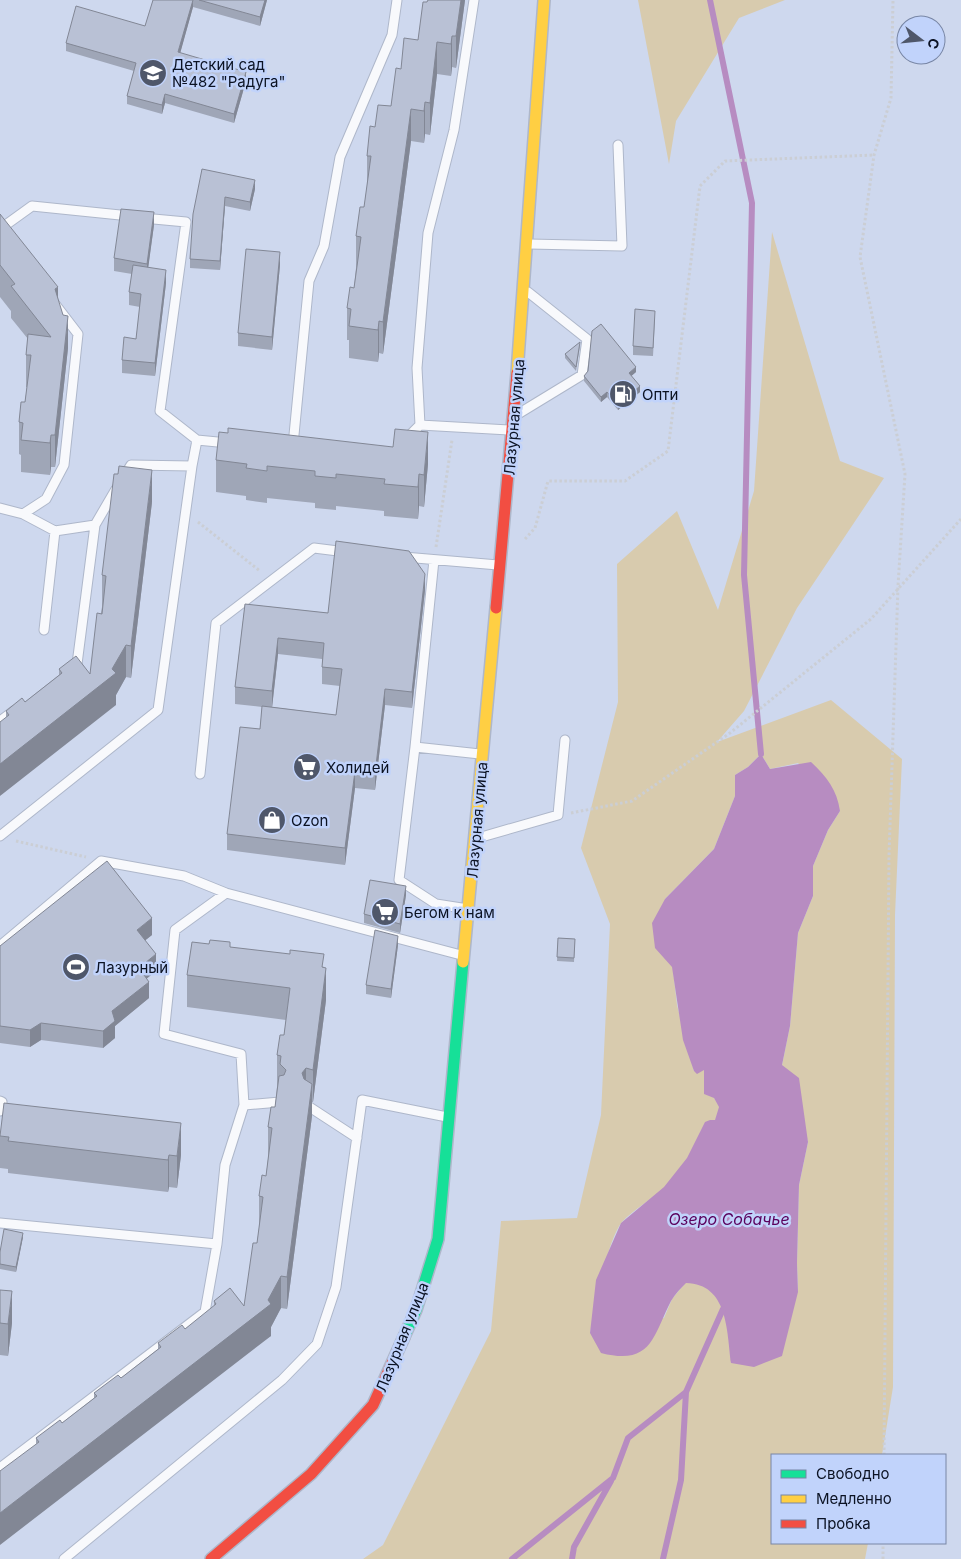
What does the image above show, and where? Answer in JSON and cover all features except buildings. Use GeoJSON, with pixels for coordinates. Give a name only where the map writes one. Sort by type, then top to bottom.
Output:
{"type":"FeatureCollection","features":[{"type":"Feature","properties":{"kind":"street","name":"Лазурная улица"},"geometry":{"type":"LineString","coordinates":[[211,1559],[311,1474],[374,1404],[416,1310],[438,1239],[525,290],[544,0]]}},
{"type":"Feature","properties":{"kind":"lane"},"geometry":{"type":"LineString","coordinates":[[302,449],[288,448],[309,281],[324,246],[340,156],[392,35],[397,0]]}},
{"type":"Feature","properties":{"kind":"lane"},"geometry":{"type":"LineString","coordinates":[[402,444],[420,425],[417,368],[428,233],[454,130],[474,0]]}},
{"type":"Feature","properties":{"kind":"lane"},"geometry":{"type":"LineString","coordinates":[[528,244],[622,246],[618,145]]}},
{"type":"Feature","properties":{"kind":"lane"},"geometry":{"type":"LineString","coordinates":[[6,240],[0,230],[32,206],[186,222],[160,411],[197,440],[235,444]]}},
{"type":"Feature","properties":{"kind":"lane"},"geometry":{"type":"LineString","coordinates":[[514,417],[582,375],[587,339],[525,290]]}},
{"type":"Feature","properties":{"kind":"lane"},"geometry":{"type":"LineString","coordinates":[[23,514],[46,499],[64,465],[78,334],[48,295]]}},
{"type":"Feature","properties":{"kind":"lane"},"geometry":{"type":"LineString","coordinates":[[420,425],[512,430]]}},
{"type":"Feature","properties":{"kind":"lane"},"geometry":{"type":"LineString","coordinates":[[3,834],[158,710],[197,440]]}},
{"type":"Feature","properties":{"kind":"lane"},"geometry":{"type":"LineString","coordinates":[[61,675],[77,664],[95,525],[131,465],[192,466]]}},
{"type":"Feature","properties":{"kind":"lane"},"geometry":{"type":"LineString","coordinates":[[0,508],[23,514],[55,531],[95,525]]}},
{"type":"Feature","properties":{"kind":"lane"},"geometry":{"type":"LineString","coordinates":[[44,630],[55,531]]}},
{"type":"Feature","properties":{"kind":"lane"},"geometry":{"type":"LineString","coordinates":[[200,774],[216,624],[314,548],[360,553]]}},
{"type":"Feature","properties":{"kind":"lane"},"geometry":{"type":"LineString","coordinates":[[397,557],[500,565]]}},
{"type":"Feature","properties":{"kind":"lane"},"geometry":{"type":"LineString","coordinates":[[434,560],[399,880],[436,904],[468,909]]}},
{"type":"Feature","properties":{"kind":"lane"},"geometry":{"type":"LineString","coordinates":[[0,721],[23,704]]}},
{"type":"Feature","properties":{"kind":"lane"},"geometry":{"type":"LineString","coordinates":[[475,838],[558,815],[565,740]]}},
{"type":"Feature","properties":{"kind":"lane"},"geometry":{"type":"LineString","coordinates":[[415,747],[483,755]]}},
{"type":"Feature","properties":{"kind":"lane"},"geometry":{"type":"LineString","coordinates":[[0,946],[101,861],[184,876],[226,893],[464,956]]}},
{"type":"Feature","properties":{"kind":"lane"},"geometry":{"type":"LineString","coordinates":[[0,1468],[205,1312],[217,1244],[225,1165],[244,1105],[241,1054],[164,1034],[175,930],[226,893]]}},
{"type":"Feature","properties":{"kind":"lane"},"geometry":{"type":"LineString","coordinates":[[64,1559],[282,1380],[317,1344],[336,1287],[362,1100],[449,1118]]}},
{"type":"Feature","properties":{"kind":"lane"},"geometry":{"type":"LineString","coordinates":[[0,1101],[2,1102],[0,1111]]}},
{"type":"Feature","properties":{"kind":"lane"},"geometry":{"type":"LineString","coordinates":[[244,1105],[280,1102]]}},
{"type":"Feature","properties":{"kind":"lane"},"geometry":{"type":"LineString","coordinates":[[308,1106],[357,1138]]}},
{"type":"Feature","properties":{"kind":"lane"},"geometry":{"type":"LineString","coordinates":[[0,1223],[217,1244]]}},
{"type":"Feature","properties":{"kind":"path"},"geometry":{"type":"LineString","coordinates":[[884,1454],[889,856],[898,586],[905,474],[860,257],[874,155],[891,98],[893,0]]}},
{"type":"Feature","properties":{"kind":"path"},"geometry":{"type":"LineString","coordinates":[[523,540],[535,528],[548,481],[625,481],[668,451],[700,186],[725,160],[874,155]]}},
{"type":"Feature","properties":{"kind":"path"},"geometry":{"type":"LineString","coordinates":[[434,560],[454,427]]}},
{"type":"Feature","properties":{"kind":"path"},"geometry":{"type":"LineString","coordinates":[[186,513],[272,580]]}},
{"type":"Feature","properties":{"kind":"path"},"geometry":{"type":"LineString","coordinates":[[558,815],[632,801],[730,733],[871,619],[898,586],[932,553],[961,519]]}},
{"type":"Feature","properties":{"kind":"path"},"geometry":{"type":"LineString","coordinates":[[3,834],[14,840],[101,861]]}},
{"type":"Feature","properties":{"kind":"path"},"geometry":{"type":"LineString","coordinates":[[883,1559],[884,1544]]}},
{"type":"Feature","properties":{"kind":"shaded area"},"geometry":{"type":"Polygon","coordinates":[[[638,0],[785,0],[739,18],[676,121],[669,164],[638,0]]]}},
{"type":"Feature","properties":{"kind":"shaded area"},"geometry":{"type":"Polygon","coordinates":[[[772,232],[840,461],[884,478],[797,608],[744,711],[717,742],[831,700],[902,759],[895,915],[893,1387],[882,1454],[771,1454],[771,1544],[868,1544],[865,1559],[363,1559],[383,1545],[491,1331],[501,1221],[577,1218],[601,1115],[610,924],[581,848],[618,702],[617,564],[677,511],[718,610],[754,491],[772,232]],[[761,754],[748,767],[735,775],[735,796],[714,849],[665,899],[677,1005],[694,1071],[704,1070],[714,1098],[720,1107],[715,1121],[701,1130],[696,1146],[676,1176],[622,1222],[611,1243],[590,1333],[664,1318],[672,1299],[686,1282],[699,1283],[712,1292],[798,1292],[799,1185],[808,1142],[782,1065],[790,1026],[798,933],[813,896],[813,866],[828,830],[840,811],[798,763],[770,769],[761,754]]]}},
{"type":"Feature","properties":{"kind":"water","name":"Озеро Собачье"},"geometry":{"type":"Polygon","coordinates":[[[761,754],[770,769],[811,762],[830,784],[839,803],[840,811],[828,830],[813,866],[813,896],[798,933],[790,1026],[782,1065],[799,1078],[808,1142],[799,1185],[798,1292],[782,1356],[754,1367],[731,1363],[726,1324],[718,1300],[710,1291],[700,1285],[686,1283],[671,1301],[654,1336],[641,1351],[631,1355],[618,1356],[601,1353],[590,1333],[596,1280],[621,1223],[664,1187],[687,1158],[705,1122],[715,1120],[719,1107],[714,1098],[704,1094],[704,1070],[697,1074],[694,1071],[683,1040],[672,967],[655,948],[652,923],[665,899],[714,849],[735,796],[735,775],[748,767],[761,754]]]}},
{"type":"Feature","properties":{"kind":"waterway"},"geometry":{"type":"LineString","coordinates":[[710,0],[752,203],[744,575],[761,754]]}},
{"type":"Feature","properties":{"kind":"waterway"},"geometry":{"type":"LineString","coordinates":[[512,1559],[613,1478],[628,1438],[686,1392],[723,1309]]}},
{"type":"Feature","properties":{"kind":"waterway"},"geometry":{"type":"LineString","coordinates":[[663,1559],[681,1480],[686,1392]]}},
{"type":"Feature","properties":{"kind":"waterway"},"geometry":{"type":"LineString","coordinates":[[572,1559],[574,1547],[611,1481]]}},
{"type":"Feature","properties":{"kind":"traffic: fast"},"geometry":{"type":"LineString","coordinates":[[404,1337],[416,1310],[438,1239],[463,962]]}},
{"type":"Feature","properties":{"kind":"traffic: slow"},"geometry":{"type":"LineString","coordinates":[[517,373],[544,0]]}},
{"type":"Feature","properties":{"kind":"traffic: slow"},"geometry":{"type":"LineString","coordinates":[[463,962],[496,608]]}},
{"type":"Feature","properties":{"kind":"traffic: jam"},"geometry":{"type":"LineString","coordinates":[[496,608],[517,373]]}},
{"type":"Feature","properties":{"kind":"traffic: jam"},"geometry":{"type":"LineString","coordinates":[[211,1559],[311,1474],[373,1405],[404,1337]]}},
{"type":"Feature","properties":{"kind":"place","name":"Детский сад №482 \"Радуга\""},"geometry":{"type":"Point","coordinates":[153,73]}},
{"type":"Feature","properties":{"kind":"place","name":"Опти"},"geometry":{"type":"Point","coordinates":[623,394]}},
{"type":"Feature","properties":{"kind":"place","name":"Холидей"},"geometry":{"type":"Point","coordinates":[307,767]}},
{"type":"Feature","properties":{"kind":"place","name":"Ozon"},"geometry":{"type":"Point","coordinates":[272,820]}},
{"type":"Feature","properties":{"kind":"place","name":"Бегом к нам"},"geometry":{"type":"Point","coordinates":[385,912]}},
{"type":"Feature","properties":{"kind":"place","name":"Лазурный"},"geometry":{"type":"Point","coordinates":[76,967]}}]}
